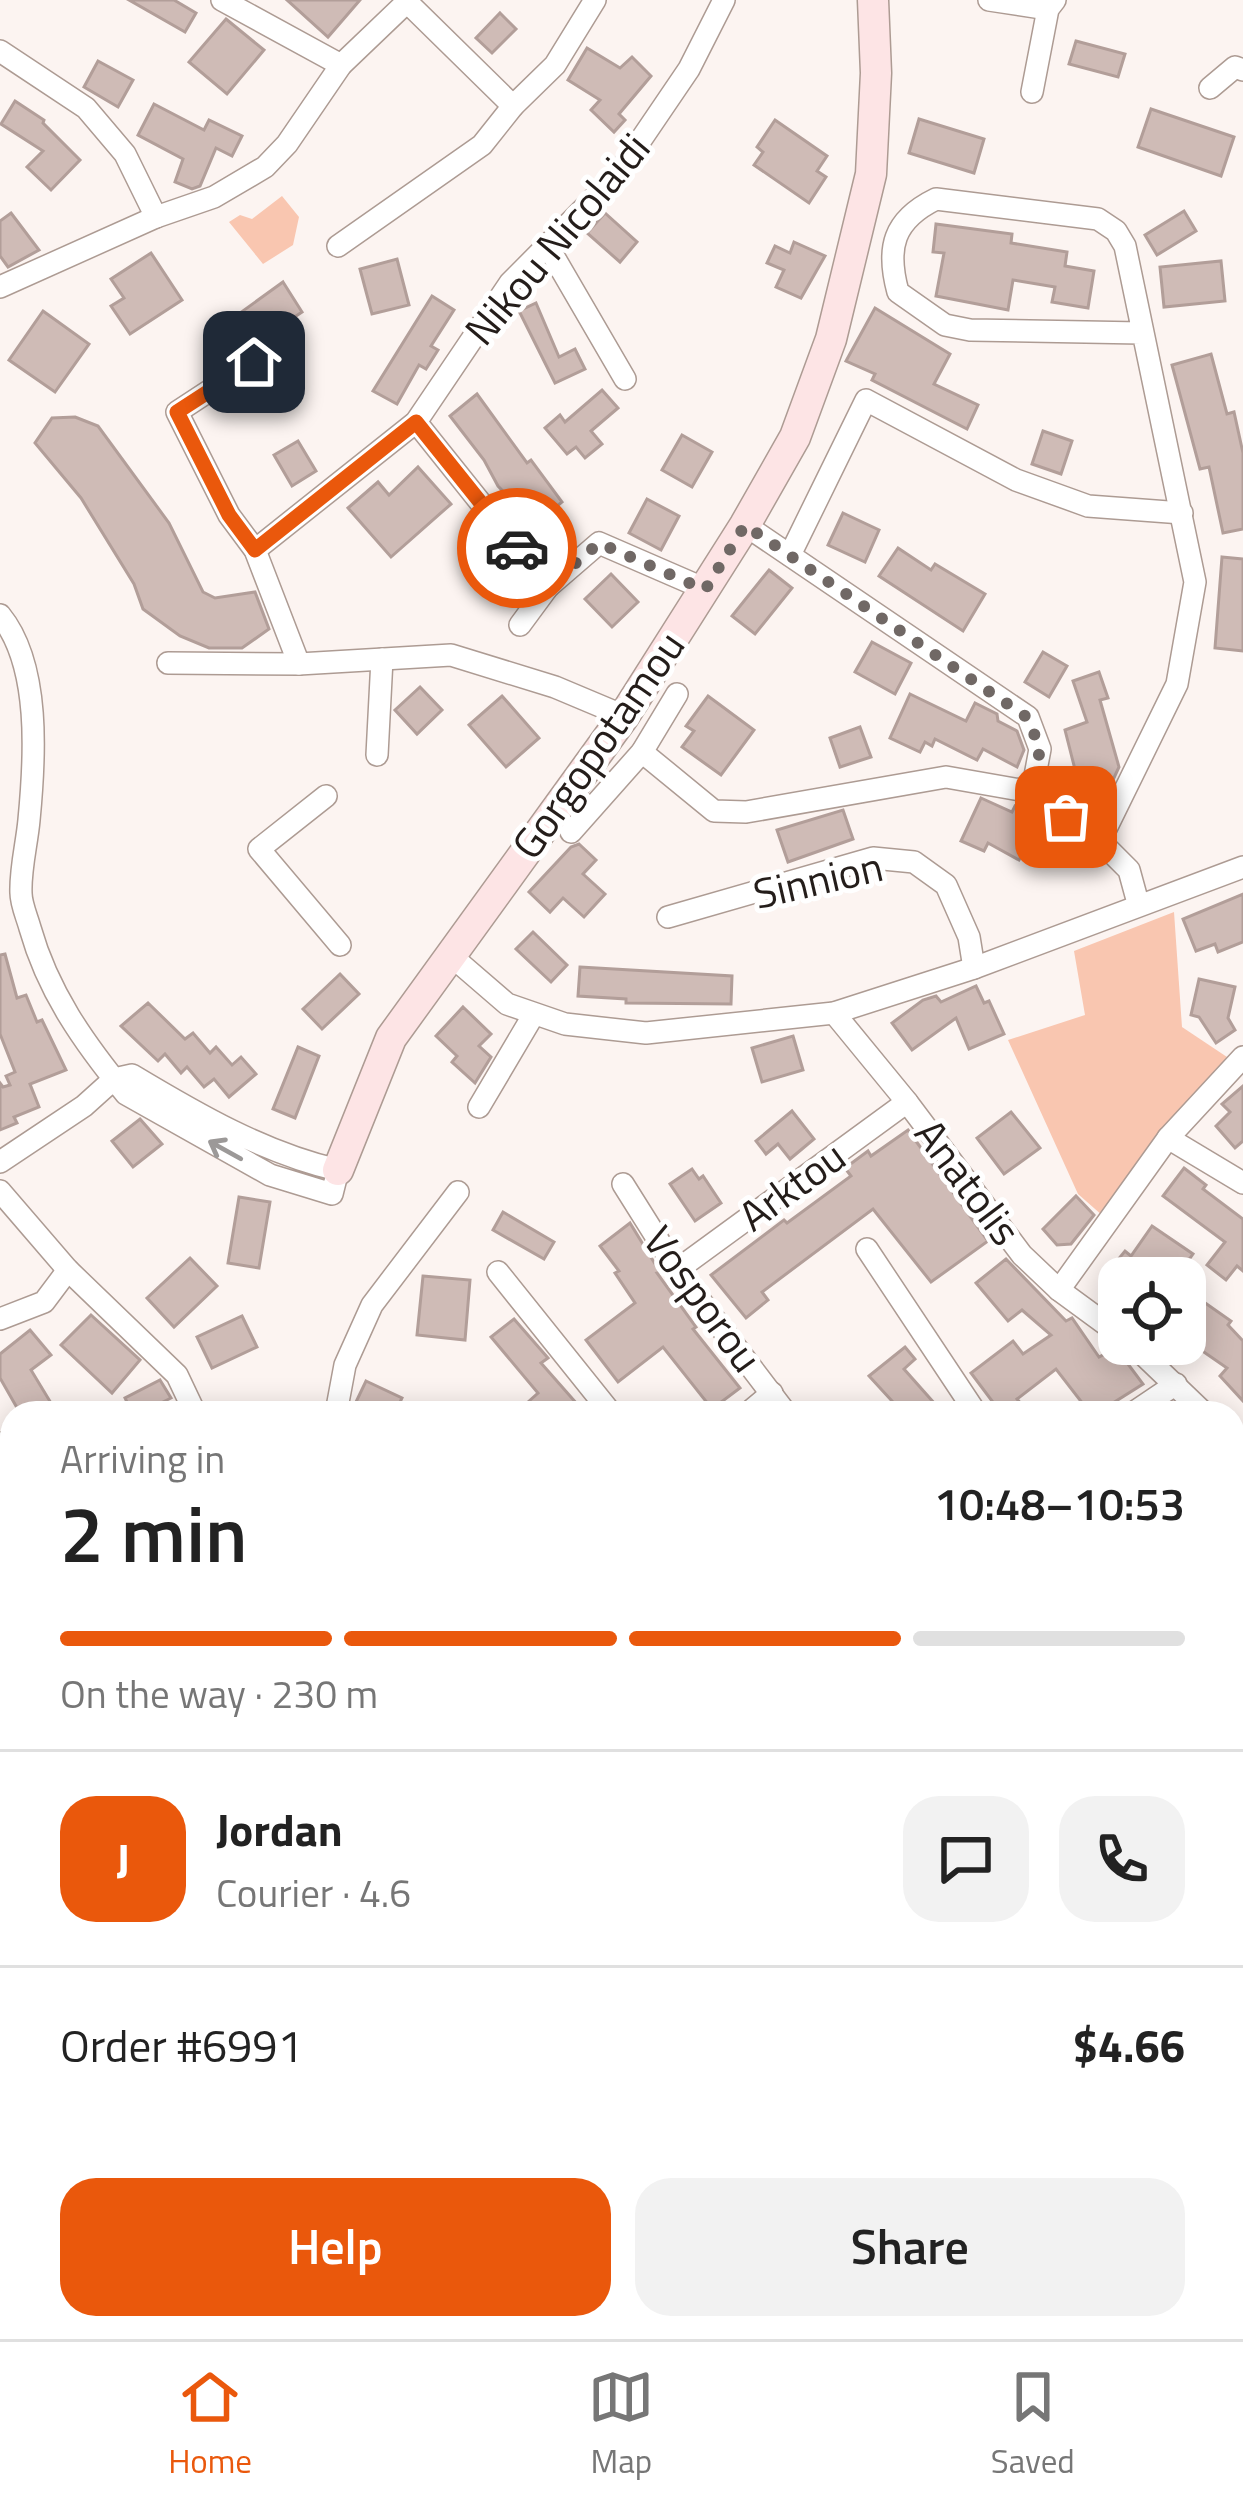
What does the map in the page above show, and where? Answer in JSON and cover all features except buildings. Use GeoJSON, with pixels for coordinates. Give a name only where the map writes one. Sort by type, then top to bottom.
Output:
{"type":"FeatureCollection","features":[{"type":"Feature","properties":{"kind":"street"},"geometry":{"type":"LineString","coordinates":[[222,0],[341,65]]}},
{"type":"Feature","properties":{"kind":"street"},"geometry":{"type":"LineString","coordinates":[[338,246],[482,145],[555,65],[595,0]]}},
{"type":"Feature","properties":{"kind":"street","name":"Nikou Nicolaidi"},"geometry":{"type":"LineString","coordinates":[[255,550],[416,422],[510,283],[617,175],[689,69],[724,0]]}},
{"type":"Feature","properties":{"kind":"street","name":"Gorgopotamou"},"geometry":{"type":"LineString","coordinates":[[335,1182],[391,1038],[624,716],[745,525],[795,436],[831,339],[871,173],[876,73],[872,0]]}},
{"type":"Feature","properties":{"kind":"street"},"geometry":{"type":"LineString","coordinates":[[989,0],[1052,4],[1032,92]]}},
{"type":"Feature","properties":{"kind":"street"},"geometry":{"type":"LineString","coordinates":[[0,287],[156,217],[214,197],[265,166],[287,144],[341,65],[408,1],[513,106]]}},
{"type":"Feature","properties":{"kind":"street"},"geometry":{"type":"LineString","coordinates":[[0,52],[86,108],[124,154],[156,217]]}},
{"type":"Feature","properties":{"kind":"street"},"geometry":{"type":"LineString","coordinates":[[1210,88],[1235,68],[1243,70]]}},
{"type":"Feature","properties":{"kind":"street"},"geometry":{"type":"LineString","coordinates":[[1100,842],[1177,684],[1195,582],[1125,246],[1116,231],[1098,219],[936,199],[917,208],[898,230],[890,263],[898,292],[946,325],[970,330],[1141,334]]}},
{"type":"Feature","properties":{"kind":"street"},"geometry":{"type":"LineString","coordinates":[[548,245],[625,380]]}},
{"type":"Feature","properties":{"kind":"street"},"geometry":{"type":"LineString","coordinates":[[292,336],[177,412],[229,515],[255,550],[299,664]]}},
{"type":"Feature","properties":{"kind":"street"},"geometry":{"type":"LineString","coordinates":[[790,555],[866,400],[1016,479],[1088,506],[1182,513]]}},
{"type":"Feature","properties":{"kind":"street"},"geometry":{"type":"LineString","coordinates":[[416,422],[548,587]]}},
{"type":"Feature","properties":{"kind":"street"},"geometry":{"type":"LineString","coordinates":[[745,525],[1028,718],[1040,749],[1032,792]]}},
{"type":"Feature","properties":{"kind":"street"},"geometry":{"type":"LineString","coordinates":[[520,625],[548,587],[599,543],[705,590]]}},
{"type":"Feature","properties":{"kind":"street"},"geometry":{"type":"LineString","coordinates":[[0,615],[13,631],[32,692],[30,814],[20,896],[41,967],[58,1002],[114,1079]]}},
{"type":"Feature","properties":{"kind":"street"},"geometry":{"type":"LineString","coordinates":[[168,664],[299,664],[451,655],[624,716]]}},
{"type":"Feature","properties":{"kind":"street"},"geometry":{"type":"LineString","coordinates":[[377,755],[382,659]]}},
{"type":"Feature","properties":{"kind":"street"},"geometry":{"type":"LineString","coordinates":[[572,832],[642,752],[677,694]]}},
{"type":"Feature","properties":{"kind":"street"},"geometry":{"type":"LineString","coordinates":[[642,752],[714,811],[746,812],[946,777],[1032,792],[1130,870],[1138,904]]}},
{"type":"Feature","properties":{"kind":"street"},"geometry":{"type":"LineString","coordinates":[[326,796],[259,849],[340,945]]}},
{"type":"Feature","properties":{"kind":"street","name":"Sinnion"},"geometry":{"type":"LineString","coordinates":[[668,917],[873,858],[914,862],[946,885],[969,938],[974,968]]}},
{"type":"Feature","properties":{"kind":"street"},"geometry":{"type":"LineString","coordinates":[[449,954],[507,1004],[565,1024],[646,1033],[834,1012],[974,968],[1243,867]]}},
{"type":"Feature","properties":{"kind":"street","name":"Anatolis"},"geometry":{"type":"LineString","coordinates":[[834,1012],[1022,1255],[1098,1319]]}},
{"type":"Feature","properties":{"kind":"street"},"geometry":{"type":"LineString","coordinates":[[479,1107],[534,1014]]}},
{"type":"Feature","properties":{"kind":"street"},"geometry":{"type":"LineString","coordinates":[[1059,1290],[1168,1138],[1243,1057]]}},
{"type":"Feature","properties":{"kind":"street"},"geometry":{"type":"LineString","coordinates":[[0,1162],[114,1079],[132,1075],[335,1182]]}},
{"type":"Feature","properties":{"kind":"street","name":"Arktou"},"geometry":{"type":"LineString","coordinates":[[677,1270],[907,1102]]}},
{"type":"Feature","properties":{"kind":"street"},"geometry":{"type":"LineString","coordinates":[[1168,1138],[1243,1183]]}},
{"type":"Feature","properties":{"kind":"street","name":"Vosporou"},"geometry":{"type":"LineString","coordinates":[[623,1184],[677,1270],[778,1401]]}},
{"type":"Feature","properties":{"kind":"street"},"geometry":{"type":"LineString","coordinates":[[0,1191],[68,1270],[178,1375],[190,1401]]}},
{"type":"Feature","properties":{"kind":"street"},"geometry":{"type":"LineString","coordinates":[[338,1401],[344,1365],[372,1305],[458,1192]]}},
{"type":"Feature","properties":{"kind":"street"},"geometry":{"type":"LineString","coordinates":[[867,1249],[968,1401]]}},
{"type":"Feature","properties":{"kind":"street"},"geometry":{"type":"LineString","coordinates":[[0,1319],[44,1302],[68,1270]]}},
{"type":"Feature","properties":{"kind":"street"},"geometry":{"type":"LineString","coordinates":[[497,1272],[601,1401]]}},
{"type":"Feature","properties":{"kind":"street"},"geometry":{"type":"LineString","coordinates":[[1155,1365],[1192,1401]]}},
{"type":"Feature","properties":{"kind":"street"},"geometry":{"type":"LineString","coordinates":[[1150,1401],[1176,1384]]}},
{"type":"Feature","properties":{"kind":"street"},"geometry":{"type":"LineString","coordinates":[[762,1401],[772,1393]]}},
{"type":"Feature","properties":{"kind":"shaded area"},"geometry":{"type":"Polygon","coordinates":[[[282,196],[299,217],[293,245],[263,264],[229,222],[240,215],[252,219],[282,196]]]}},
{"type":"Feature","properties":{"kind":"shaded area"},"geometry":{"type":"Polygon","coordinates":[[[1174,912],[1182,1027],[1227,1057],[1181,1109],[1103,1216],[1078,1194],[1008,1040],[1085,1015],[1074,951],[1174,912]]]}},
{"type":"Feature","properties":{"kind":"way so far"},"geometry":{"type":"LineString","coordinates":[[517,548],[548,587],[599,543],[705,590],[745,525],[1028,718],[1040,749],[1032,792],[1066,817]]}},
{"type":"Feature","properties":{"kind":"route"},"geometry":{"type":"LineString","coordinates":[[254,362],[177,412],[229,515],[255,550],[416,422],[517,548]]}}]}
